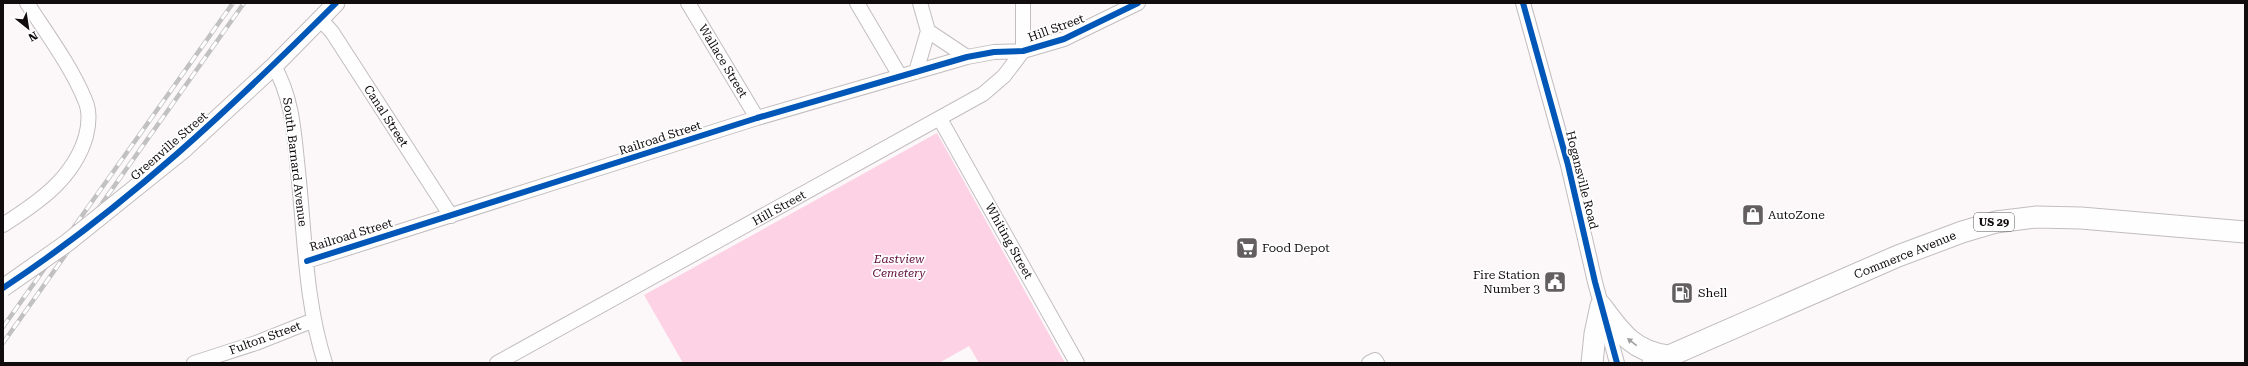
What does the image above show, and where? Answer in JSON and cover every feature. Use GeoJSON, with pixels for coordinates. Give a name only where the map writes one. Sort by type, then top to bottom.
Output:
{"type":"FeatureCollection","features":[{"type":"Feature","properties":{"kind":"main road","name":"Commerce Avenue"},"geometry":{"type":"LineString","coordinates":[[1661,361],[1898,256],[1962,232],[1996,222],[2036,218],[2081,218],[2245,232]]}},
{"type":"Feature","properties":{"kind":"main road"},"geometry":{"type":"LineString","coordinates":[[1601,306],[1624,336],[1635,345],[1661,361]]}},
{"type":"Feature","properties":{"kind":"main road"},"geometry":{"type":"LineString","coordinates":[[1592,363],[1595,334],[1601,306]]}},
{"type":"Feature","properties":{"kind":"street"},"geometry":{"type":"LineString","coordinates":[[3,225],[21,213],[61,181],[74,166],[82,150],[88,128],[86,100],[60,54],[27,3]]}},
{"type":"Feature","properties":{"kind":"street","name":"Greenville Street"},"geometry":{"type":"LineString","coordinates":[[3,288],[73,239],[184,149],[274,66],[336,3]]}},
{"type":"Feature","properties":{"kind":"street"},"geometry":{"type":"LineString","coordinates":[[857,3],[900,76]]}},
{"type":"Feature","properties":{"kind":"street"},"geometry":{"type":"LineString","coordinates":[[916,72],[928,31],[920,3]]}},
{"type":"Feature","properties":{"kind":"street"},"geometry":{"type":"LineString","coordinates":[[1023,3],[1023,51]]}},
{"type":"Feature","properties":{"kind":"street","name":"Hill Street"},"geometry":{"type":"LineString","coordinates":[[497,363],[940,119],[982,94],[1004,76],[1023,51],[1064,39],[1138,3]]}},
{"type":"Feature","properties":{"kind":"street","name":"Hogansville Road"},"geometry":{"type":"LineString","coordinates":[[1523,3],[1568,164],[1601,306],[1617,363]]}},
{"type":"Feature","properties":{"kind":"street","name":"Wallace Street"},"geometry":{"type":"LineString","coordinates":[[694,6],[757,118]]}},
{"type":"Feature","properties":{"kind":"street","name":"Canal Street"},"geometry":{"type":"LineString","coordinates":[[320,19],[332,32],[451,216]]}},
{"type":"Feature","properties":{"kind":"street"},"geometry":{"type":"LineString","coordinates":[[928,31],[967,57]]}},
{"type":"Feature","properties":{"kind":"street","name":"Railroad Street"},"geometry":{"type":"LineString","coordinates":[[307,261],[757,118],[900,76],[967,57],[994,52],[1023,51]]}},
{"type":"Feature","properties":{"kind":"street","name":"South Barnard Avenue"},"geometry":{"type":"LineString","coordinates":[[274,66],[288,97],[293,123],[307,261],[307,284],[325,363]]}},
{"type":"Feature","properties":{"kind":"street","name":"Whiting Street"},"geometry":{"type":"LineString","coordinates":[[940,119],[1077,363]]}},
{"type":"Feature","properties":{"kind":"street","name":"Fulton Street"},"geometry":{"type":"LineString","coordinates":[[194,363],[314,320]]}},
{"type":"Feature","properties":{"kind":"green space","name":"Eastview Cemetery"},"geometry":{"type":"Polygon","coordinates":[[[937,133],[1065,363],[979,363],[969,346],[939,363],[683,363],[644,295],[937,133]]]}},
{"type":"Feature","properties":{"kind":"railway"},"geometry":{"type":"LineString","coordinates":[[3,327],[233,3]]}},
{"type":"Feature","properties":{"kind":"railway"},"geometry":{"type":"LineString","coordinates":[[3,343],[244,3]]}},
{"type":"Feature","properties":{"kind":"cycle path"},"geometry":{"type":"LineString","coordinates":[[3,288],[48,257],[135,190],[217,118],[336,3]]}},
{"type":"Feature","properties":{"kind":"cycle path"},"geometry":{"type":"LineString","coordinates":[[307,261],[757,118],[967,57],[994,52],[1023,51],[1064,39],[1138,3]]}},
{"type":"Feature","properties":{"kind":"cycle path"},"geometry":{"type":"LineString","coordinates":[[1523,3],[1568,165],[1595,282],[1617,363]]}},
{"type":"Feature","properties":{"kind":"place","name":"AutoZone"},"geometry":{"type":"Point","coordinates":[1753,215]}},
{"type":"Feature","properties":{"kind":"place","name":"Food Depot"},"geometry":{"type":"Point","coordinates":[1247,248]}},
{"type":"Feature","properties":{"kind":"place","name":"Fire Station Number 3"},"geometry":{"type":"Point","coordinates":[1555,282]}},
{"type":"Feature","properties":{"kind":"place","name":"Shell"},"geometry":{"type":"Point","coordinates":[1682,293]}}]}
